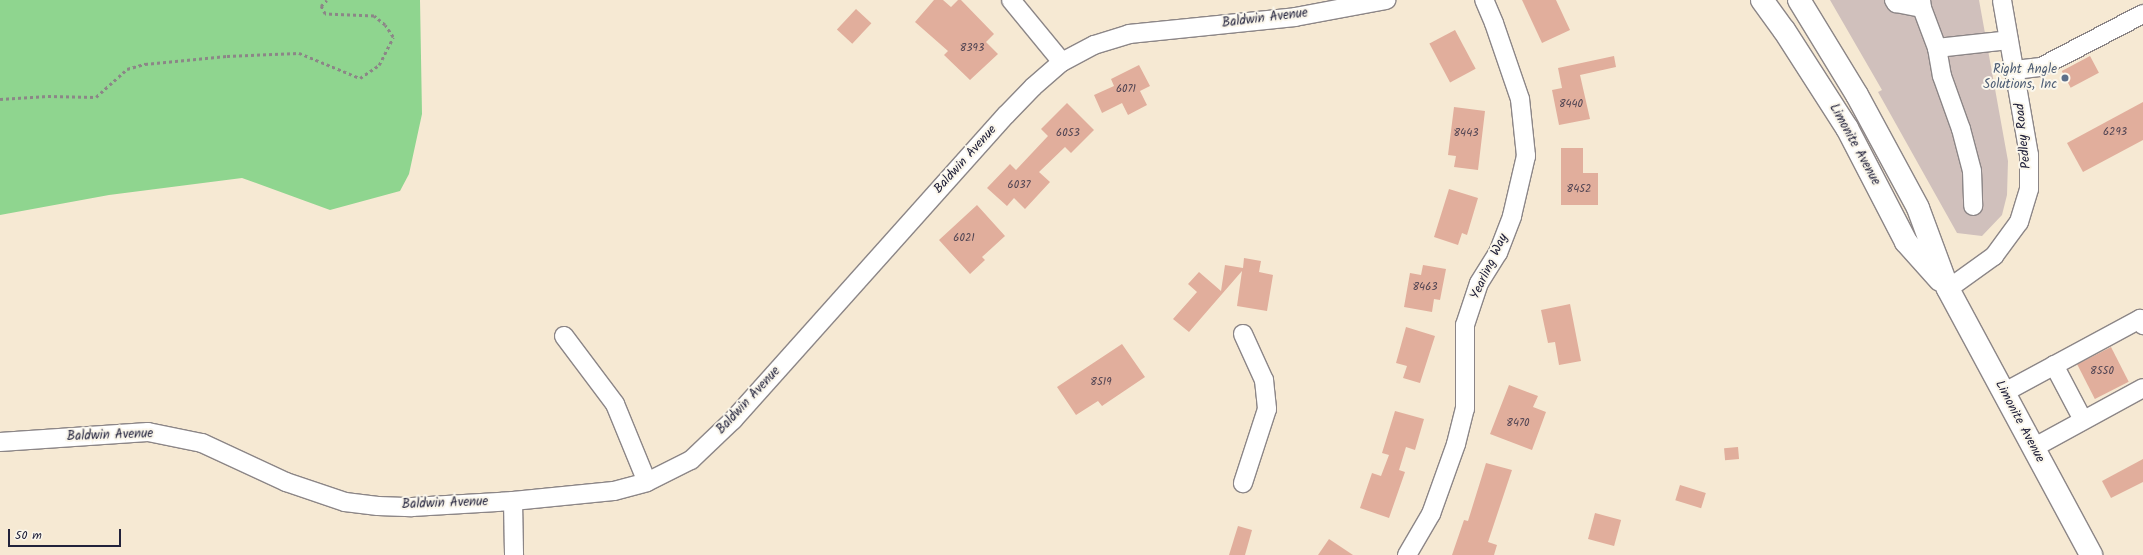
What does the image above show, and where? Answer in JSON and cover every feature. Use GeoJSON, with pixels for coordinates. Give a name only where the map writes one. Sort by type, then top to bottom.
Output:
{"type":"FeatureCollection","features":[{"type":"Feature","properties":{"kind":"main road","name":"Limonite Avenue"},"geometry":{"type":"LineString","coordinates":[[1762,0],[1797,50],[1847,128],[1906,242],[1948,289]]}},
{"type":"Feature","properties":{"kind":"main road","name":"Limonite Avenue"},"geometry":{"type":"LineString","coordinates":[[1799,0],[1857,95],[1918,208],[1948,289],[2091,555]]}},
{"type":"Feature","properties":{"kind":"street"},"geometry":{"type":"LineString","coordinates":[[1011,0],[1027,17],[1062,62]]}},
{"type":"Feature","properties":{"kind":"street","name":"Baldwin Avenue"},"geometry":{"type":"LineString","coordinates":[[0,442],[148,432],[202,443],[286,482],[345,502],[412,507],[514,501],[614,491],[647,482],[690,460],[733,420],[1006,115],[1033,87],[1062,62],[1094,46],[1129,34],[1295,17],[1386,0]]}},
{"type":"Feature","properties":{"kind":"street","name":"Yearling Way"},"geometry":{"type":"LineString","coordinates":[[1407,555],[1431,514],[1456,444],[1465,408],[1465,325],[1479,283],[1498,253],[1512,216],[1526,156],[1520,99],[1494,23],[1484,0]]}},
{"type":"Feature","properties":{"kind":"street"},"geometry":{"type":"LineString","coordinates":[[1894,0],[1896,3],[1921,4],[1937,48],[1942,76],[1962,129],[1972,171],[1973,206]]}},
{"type":"Feature","properties":{"kind":"street","name":"Pedley Road"},"geometry":{"type":"LineString","coordinates":[[1948,289],[1994,256],[2019,222],[2029,189],[2029,154],[2002,0]]}},
{"type":"Feature","properties":{"kind":"street"},"geometry":{"type":"LineString","coordinates":[[2015,70],[2042,67],[2143,14]]}},
{"type":"Feature","properties":{"kind":"street"},"geometry":{"type":"LineString","coordinates":[[1937,48],[2009,40]]}},
{"type":"Feature","properties":{"kind":"street"},"geometry":{"type":"LineString","coordinates":[[2003,393],[2140,319],[2143,325]]}},
{"type":"Feature","properties":{"kind":"street"},"geometry":{"type":"LineString","coordinates":[[1243,334],[1264,380],[1267,409],[1243,483]]}},
{"type":"Feature","properties":{"kind":"street"},"geometry":{"type":"LineString","coordinates":[[564,336],[615,404],[647,482]]}},
{"type":"Feature","properties":{"kind":"street"},"geometry":{"type":"LineString","coordinates":[[2054,365],[2083,420]]}},
{"type":"Feature","properties":{"kind":"street"},"geometry":{"type":"LineString","coordinates":[[2033,448],[2143,388]]}},
{"type":"Feature","properties":{"kind":"street"},"geometry":{"type":"LineString","coordinates":[[514,501],[514,555]]}},
{"type":"Feature","properties":{"kind":"path"},"geometry":{"type":"LineString","coordinates":[[0,98],[48,96],[96,97],[127,69],[145,64],[227,56],[299,53],[360,78],[379,65],[393,36],[385,25],[374,16],[325,14],[321,6],[327,0]]}},
{"type":"Feature","properties":{"kind":"shaded area"},"geometry":{"type":"Polygon","coordinates":[[[1830,0],[1979,0],[2008,161],[2007,195],[2002,215],[1982,236],[1957,233],[1878,92],[1882,90],[1830,0]]]}},
{"type":"Feature","properties":{"kind":"green space"},"geometry":{"type":"Polygon","coordinates":[[[0,0],[420,0],[422,114],[409,174],[400,191],[330,210],[242,178],[109,195],[0,215],[0,0]]]}},
{"type":"Feature","properties":{"kind":"building"},"geometry":{"type":"Polygon","coordinates":[[[934,0],[943,0],[951,7],[958,0],[961,0],[994,34],[986,42],[998,54],[970,80],[944,55],[948,51],[915,22],[934,0]]]}},
{"type":"Feature","properties":{"kind":"building"},"geometry":{"type":"Polygon","coordinates":[[[1522,0],[1556,0],[1570,30],[1542,43],[1522,0]]]}},
{"type":"Feature","properties":{"kind":"building"},"geometry":{"type":"Polygon","coordinates":[[[856,9],[871,23],[852,44],[837,29],[856,9]]]}},
{"type":"Feature","properties":{"kind":"building"},"geometry":{"type":"Polygon","coordinates":[[[1455,30],[1476,69],[1450,82],[1429,44],[1455,30]]]}},
{"type":"Feature","properties":{"kind":"building"},"geometry":{"type":"Polygon","coordinates":[[[1614,56],[1616,67],[1580,75],[1590,119],[1559,125],[1552,90],[1562,88],[1558,68],[1614,56]]]}},
{"type":"Feature","properties":{"kind":"building"},"geometry":{"type":"Polygon","coordinates":[[[2090,56],[2099,73],[2071,88],[2062,71],[2090,56]]]}},
{"type":"Feature","properties":{"kind":"building"},"geometry":{"type":"Polygon","coordinates":[[[1139,65],[1150,86],[1140,91],[1147,105],[1128,115],[1122,103],[1102,113],[1094,95],[1114,86],[1111,79],[1139,65]]]}},
{"type":"Feature","properties":{"kind":"building"},"geometry":{"type":"Polygon","coordinates":[[[2143,102],[2143,140],[2083,172],[2067,143],[2143,102]]]}},
{"type":"Feature","properties":{"kind":"building"},"geometry":{"type":"Polygon","coordinates":[[[1067,103],[1094,130],[1071,153],[1065,147],[1039,172],[1050,182],[1025,209],[1014,198],[1007,206],[987,188],[1010,164],[1016,170],[1048,136],[1041,129],[1067,103]]]}},
{"type":"Feature","properties":{"kind":"building"},"geometry":{"type":"Polygon","coordinates":[[[1454,107],[1485,111],[1478,170],[1454,167],[1456,156],[1448,155],[1454,107]]]}},
{"type":"Feature","properties":{"kind":"building"},"geometry":{"type":"Polygon","coordinates":[[[1561,148],[1583,148],[1583,173],[1598,173],[1598,205],[1561,205],[1561,148]]]}},
{"type":"Feature","properties":{"kind":"building"},"geometry":{"type":"Polygon","coordinates":[[[1449,189],[1478,198],[1467,235],[1462,233],[1458,245],[1434,237],[1449,189]]]}},
{"type":"Feature","properties":{"kind":"building"},"geometry":{"type":"Polygon","coordinates":[[[977,205],[1005,236],[982,257],[985,260],[970,274],[939,240],[977,205]]]}},
{"type":"Feature","properties":{"kind":"building"},"geometry":{"type":"Polygon","coordinates":[[[1244,258],[1261,261],[1259,272],[1273,275],[1267,311],[1237,306],[1242,271],[1189,332],[1173,319],[1197,292],[1188,284],[1199,272],[1221,291],[1225,265],[1243,268],[1244,258]]]}},
{"type":"Feature","properties":{"kind":"building"},"geometry":{"type":"Polygon","coordinates":[[[1423,265],[1446,269],[1440,300],[1434,299],[1432,312],[1404,307],[1410,273],[1421,275],[1423,265]]]}},
{"type":"Feature","properties":{"kind":"building"},"geometry":{"type":"Polygon","coordinates":[[[1570,304],[1581,361],[1559,365],[1555,342],[1548,343],[1541,310],[1570,304]]]}},
{"type":"Feature","properties":{"kind":"building"},"geometry":{"type":"Polygon","coordinates":[[[1406,327],[1435,336],[1420,383],[1403,378],[1407,366],[1396,363],[1406,327]]]}},
{"type":"Feature","properties":{"kind":"building"},"geometry":{"type":"Polygon","coordinates":[[[1122,344],[1145,377],[1102,406],[1098,401],[1076,415],[1057,387],[1122,344]]]}},
{"type":"Feature","properties":{"kind":"building"},"geometry":{"type":"Polygon","coordinates":[[[2111,347],[2129,382],[2095,399],[2077,364],[2111,347]]]}},
{"type":"Feature","properties":{"kind":"building"},"geometry":{"type":"Polygon","coordinates":[[[1509,385],[1538,396],[1533,407],[1546,412],[1532,450],[1490,434],[1509,385]]]}},
{"type":"Feature","properties":{"kind":"building"},"geometry":{"type":"Polygon","coordinates":[[[1395,411],[1424,419],[1415,450],[1406,447],[1399,470],[1405,472],[1389,518],[1360,508],[1372,473],[1381,476],[1389,455],[1382,453],[1395,411]]]}},
{"type":"Feature","properties":{"kind":"building"},"geometry":{"type":"Polygon","coordinates":[[[1738,447],[1739,459],[1725,460],[1724,448],[1738,447]]]}},
{"type":"Feature","properties":{"kind":"building"},"geometry":{"type":"Polygon","coordinates":[[[2143,459],[2143,482],[2111,498],[2102,481],[2143,459]]]}},
{"type":"Feature","properties":{"kind":"building"},"geometry":{"type":"Polygon","coordinates":[[[1486,463],[1512,470],[1488,542],[1497,545],[1494,555],[1452,555],[1464,520],[1468,521],[1486,463]]]}},
{"type":"Feature","properties":{"kind":"building"},"geometry":{"type":"Polygon","coordinates":[[[1680,485],[1706,493],[1701,508],[1675,500],[1680,485]]]}},
{"type":"Feature","properties":{"kind":"building"},"geometry":{"type":"Polygon","coordinates":[[[1595,513],[1621,520],[1614,546],[1588,539],[1595,513]]]}},
{"type":"Feature","properties":{"kind":"building"},"geometry":{"type":"Polygon","coordinates":[[[1238,526],[1252,530],[1245,555],[1229,555],[1238,526]]]}},
{"type":"Feature","properties":{"kind":"building"},"geometry":{"type":"Polygon","coordinates":[[[1329,539],[1353,555],[1318,555],[1329,539]]]}},
{"type":"Feature","properties":{"kind":"place","name":"Right Angle Solutions, Inc"},"geometry":{"type":"Point","coordinates":[2065,78]}}]}
